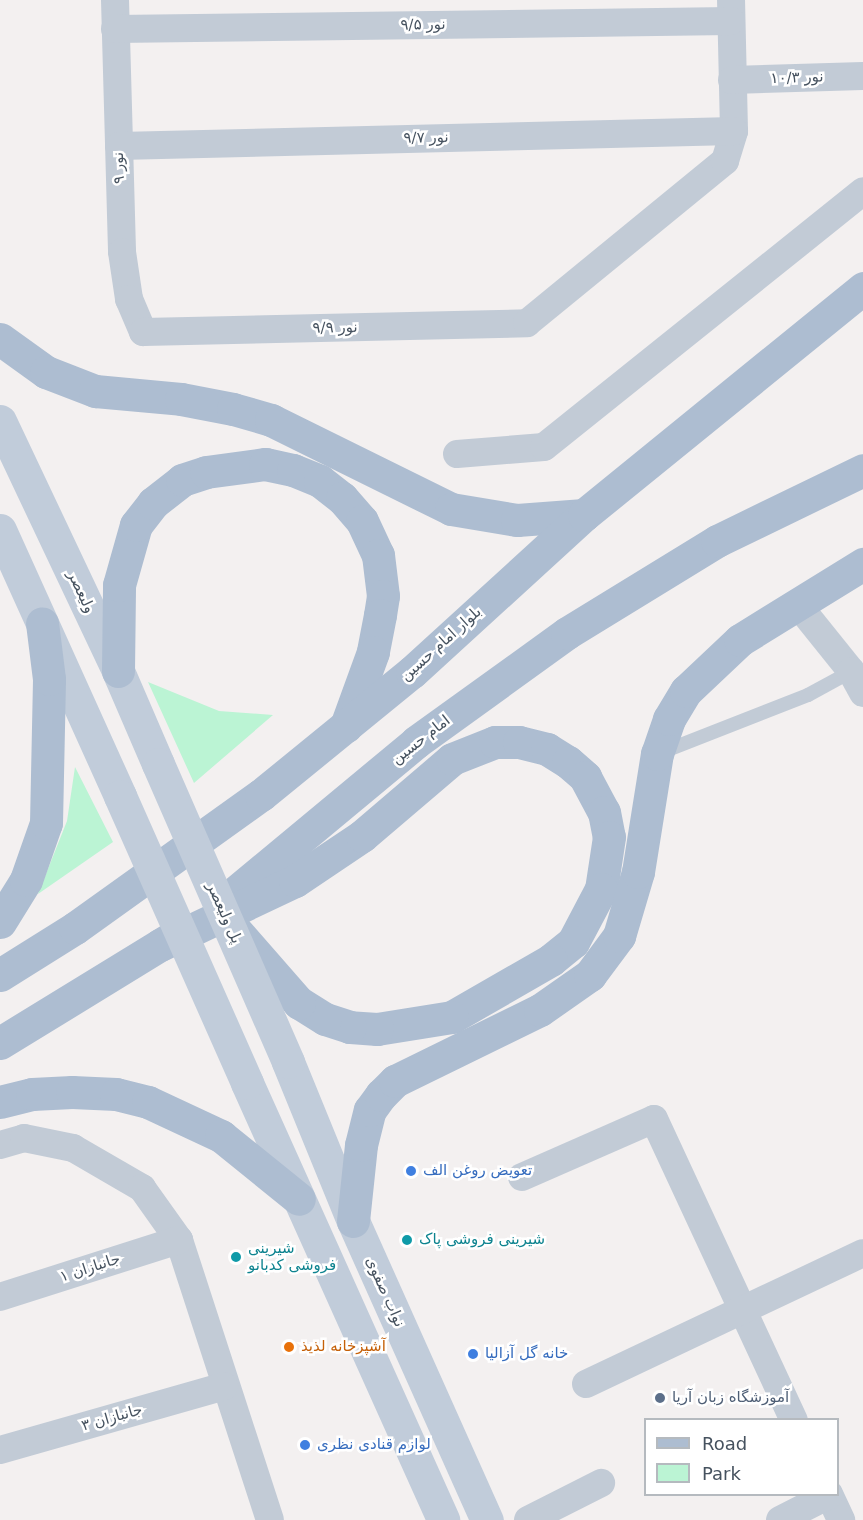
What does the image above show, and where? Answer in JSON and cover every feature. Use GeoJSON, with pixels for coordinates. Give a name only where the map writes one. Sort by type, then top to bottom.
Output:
{"type":"FeatureCollection","features":[{"type":"Feature","properties":{"kind":"main road","name":"بلوار امام حسین"},"geometry":{"type":"LineString","coordinates":[[0,975],[75,928],[218,827],[346,726],[412,672],[584,515],[863,288]]}},
{"type":"Feature","properties":{"kind":"main road"},"geometry":{"type":"LineString","coordinates":[[0,339],[46,372],[95,391],[181,399],[233,408],[271,420],[450,510],[517,520],[584,515]]}},
{"type":"Feature","properties":{"kind":"main road","name":"ولیعصر"},"geometry":{"type":"LineString","coordinates":[[0,421],[118,671],[158,764]]}},
{"type":"Feature","properties":{"kind":"main road"},"geometry":{"type":"LineString","coordinates":[[118,671],[119,585],[136,525],[153,503],[182,480],[206,472],[265,464],[293,470],[320,481],[342,498],[362,521],[378,555],[383,596],[380,615],[372,652],[346,726]]}},
{"type":"Feature","properties":{"kind":"main road","name":"امام حسین"},"geometry":{"type":"LineString","coordinates":[[0,1043],[160,945],[226,901],[416,742],[567,633],[717,541],[863,470]]}},
{"type":"Feature","properties":{"kind":"main road"},"geometry":{"type":"LineString","coordinates":[[0,530],[443,1520]]}},
{"type":"Feature","properties":{"kind":"main road"},"geometry":{"type":"LineString","coordinates":[[353,1221],[361,1145],[370,1110],[381,1095],[395,1081],[540,1010],[590,975],[619,936],[638,872],[657,754],[669,719],[686,691],[740,640],[863,564]]}},
{"type":"Feature","properties":{"kind":"main road"},"geometry":{"type":"LineString","coordinates":[[0,922],[26,880],[46,824],[49,679],[42,623]]}},
{"type":"Feature","properties":{"kind":"main road"},"geometry":{"type":"LineString","coordinates":[[160,945],[295,881],[362,836],[452,759],[495,742],[519,742],[537,747],[568,762],[585,777],[604,812],[609,837],[601,889],[573,942],[551,960],[452,1017],[377,1029],[350,1027],[326,1018],[298,1004],[228,922]]}},
{"type":"Feature","properties":{"kind":"main road","name":"پل ولیعصر"},"geometry":{"type":"LineString","coordinates":[[158,764],[288,1062]]}},
{"type":"Feature","properties":{"kind":"main road","name":"نواب صفوی"},"geometry":{"type":"LineString","coordinates":[[288,1062],[353,1221],[487,1520]]}},
{"type":"Feature","properties":{"kind":"main road"},"geometry":{"type":"LineString","coordinates":[[0,1102],[32,1094],[72,1092],[116,1094],[148,1102],[221,1136],[299,1199]]}},
{"type":"Feature","properties":{"kind":"street","name":"نور ۹"},"geometry":{"type":"LineString","coordinates":[[115,0],[122,252],[129,299],[143,332]]}},
{"type":"Feature","properties":{"kind":"street","name":"نور ۹/۵"},"geometry":{"type":"LineString","coordinates":[[116,29],[731,11]]}},
{"type":"Feature","properties":{"kind":"street"},"geometry":{"type":"LineString","coordinates":[[731,11],[734,131]]}},
{"type":"Feature","properties":{"kind":"street","name":"نور ۱۰/۳"},"geometry":{"type":"LineString","coordinates":[[732,80],[863,76]]}},
{"type":"Feature","properties":{"kind":"street","name":"نور ۹/۷"},"geometry":{"type":"LineString","coordinates":[[119,146],[734,131]]}},
{"type":"Feature","properties":{"kind":"street","name":"نور ۹/۹"},"geometry":{"type":"LineString","coordinates":[[143,332],[527,323],[725,161],[734,131]]}},
{"type":"Feature","properties":{"kind":"street"},"geometry":{"type":"LineString","coordinates":[[456,454],[544,447],[863,191]]}},
{"type":"Feature","properties":{"kind":"street"},"geometry":{"type":"LineString","coordinates":[[798,605],[859,676]]}},
{"type":"Feature","properties":{"kind":"street"},"geometry":{"type":"LineString","coordinates":[[522,1178],[654,1119],[794,1418]]}},
{"type":"Feature","properties":{"kind":"street"},"geometry":{"type":"LineString","coordinates":[[0,1145],[24,1138],[73,1149],[141,1188],[179,1240],[224,1386],[270,1520]]}},
{"type":"Feature","properties":{"kind":"street","name":"جانبازان ۱"},"geometry":{"type":"LineString","coordinates":[[0,1297],[179,1240]]}},
{"type":"Feature","properties":{"kind":"street"},"geometry":{"type":"LineString","coordinates":[[586,1384],[863,1254]]}},
{"type":"Feature","properties":{"kind":"street","name":"جانبازان ۳"},"geometry":{"type":"LineString","coordinates":[[0,1450],[224,1386]]}},
{"type":"Feature","properties":{"kind":"street"},"geometry":{"type":"LineString","coordinates":[[528,1520],[601,1483]]}},
{"type":"Feature","properties":{"kind":"street"},"geometry":{"type":"LineString","coordinates":[[780,1520],[827,1496]]}},
{"type":"Feature","properties":{"kind":"street"},"geometry":{"type":"LineString","coordinates":[[830,1496],[842,1520]]}},
{"type":"Feature","properties":{"kind":"street"},"geometry":{"type":"LineString","coordinates":[[852,1520],[863,1514]]}},
{"type":"Feature","properties":{"kind":"lane"},"geometry":{"type":"LineString","coordinates":[[657,754],[859,676]]}},
{"type":"Feature","properties":{"kind":"green space"},"geometry":{"type":"Polygon","coordinates":[[[148,682],[219,711],[273,715],[194,783],[148,682]]]}},
{"type":"Feature","properties":{"kind":"green space"},"geometry":{"type":"Polygon","coordinates":[[[75,767],[113,842],[38,894],[67,821],[75,767]]]}},
{"type":"Feature","properties":{"kind":"place","name":"تعویض روغن الف"},"geometry":{"type":"Point","coordinates":[411,1171]}},
{"type":"Feature","properties":{"kind":"place","name":"شیرینی فروشی پاک"},"geometry":{"type":"Point","coordinates":[407,1240]}},
{"type":"Feature","properties":{"kind":"place","name":"شیرینی فروشی کدبانو"},"geometry":{"type":"Point","coordinates":[236,1257]}},
{"type":"Feature","properties":{"kind":"place","name":"آشپزخانه لذیذ"},"geometry":{"type":"Point","coordinates":[289,1347]}},
{"type":"Feature","properties":{"kind":"place","name":"خانه گل آزالیا"},"geometry":{"type":"Point","coordinates":[473,1354]}},
{"type":"Feature","properties":{"kind":"place","name":"آموزشگاه زبان آریا"},"geometry":{"type":"Point","coordinates":[660,1398]}},
{"type":"Feature","properties":{"kind":"place","name":"لوازم قنادی نظری"},"geometry":{"type":"Point","coordinates":[305,1445]}}]}
